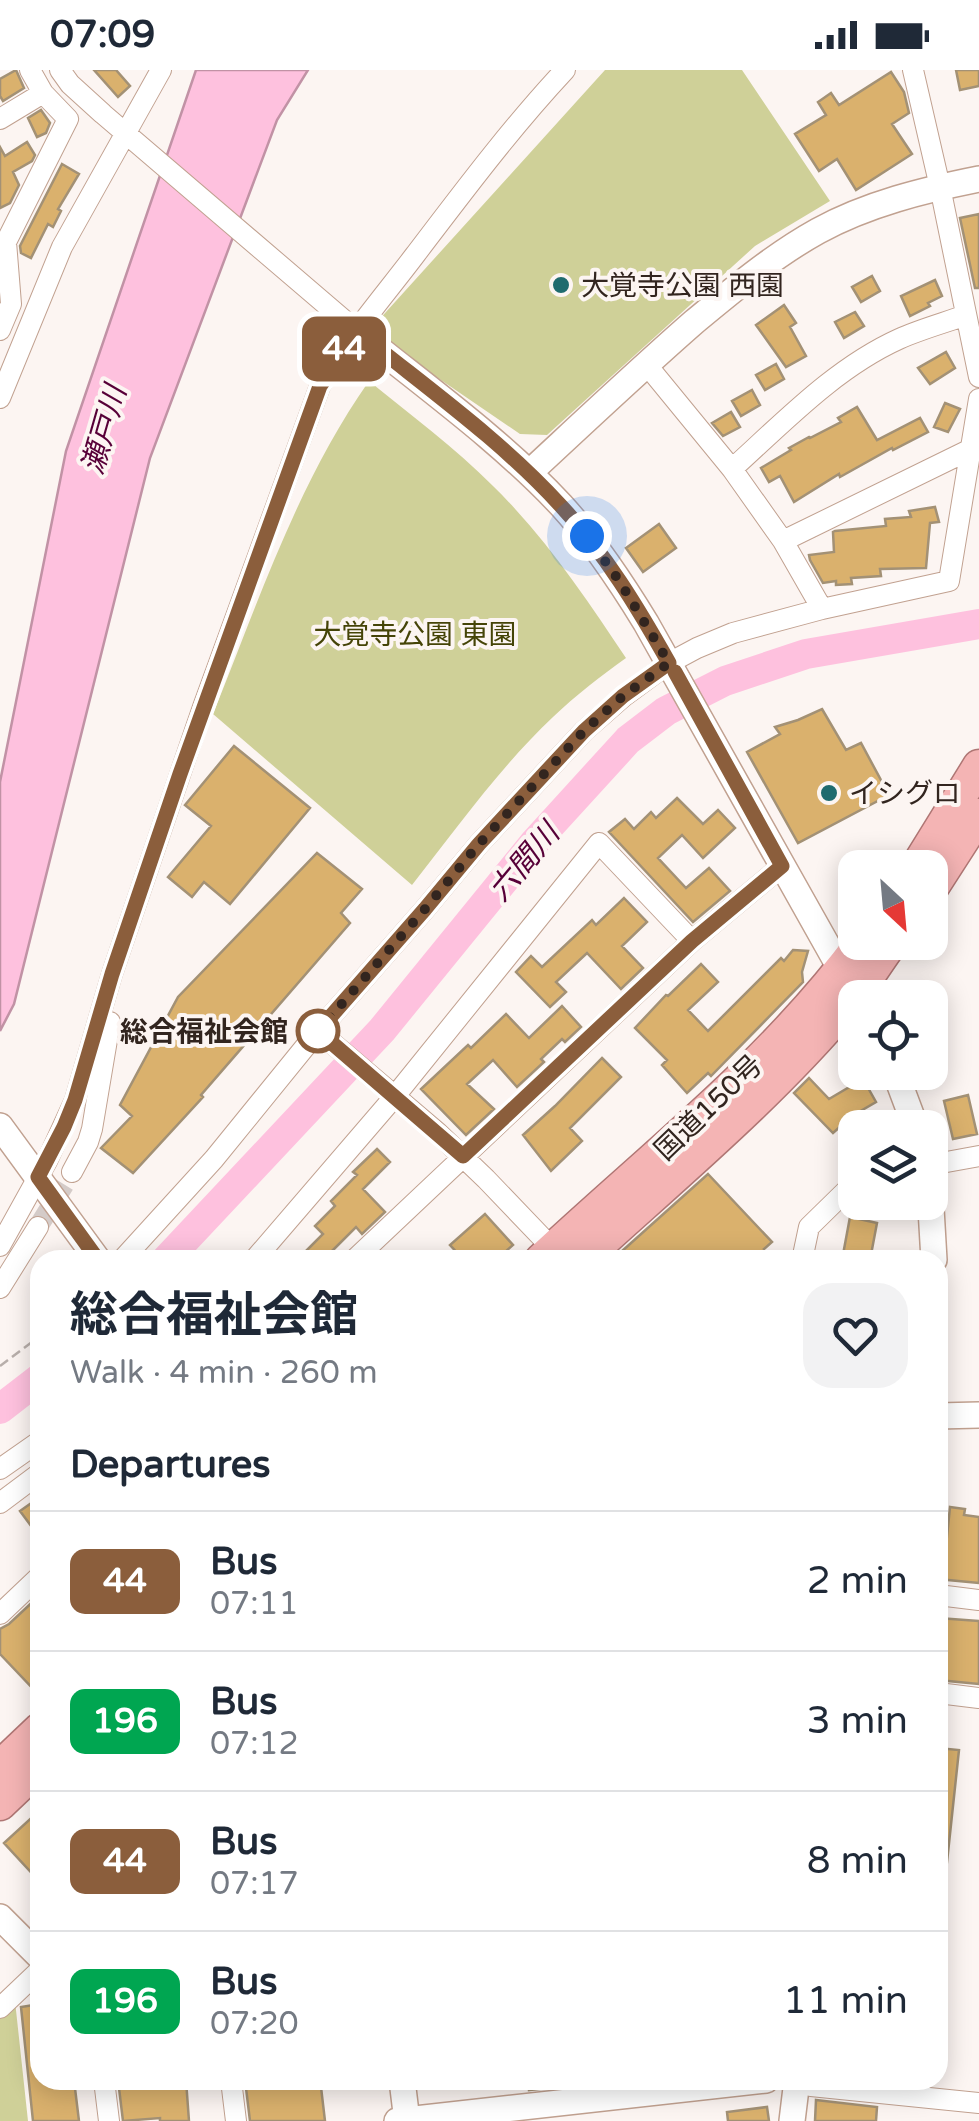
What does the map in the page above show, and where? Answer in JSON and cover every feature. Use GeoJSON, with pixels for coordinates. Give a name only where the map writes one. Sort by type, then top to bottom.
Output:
{"type":"FeatureCollection","features":[{"type":"Feature","properties":{"kind":"highway"},"geometry":{"type":"LineString","coordinates":[[927,850],[979,766]]}},
{"type":"Feature","properties":{"kind":"highway"},"geometry":{"type":"LineString","coordinates":[[948,863],[979,814]]}},
{"type":"Feature","properties":{"kind":"highway","name":"国道150号"},"geometry":{"type":"LineString","coordinates":[[857,980],[876,960]]}},
{"type":"Feature","properties":{"kind":"highway","name":"国道150号"},"geometry":{"type":"LineString","coordinates":[[567,1250],[729,1126],[818,1036],[838,1006]]}},
{"type":"Feature","properties":{"kind":"highway"},"geometry":{"type":"LineString","coordinates":[[0,1767],[30,1738]]}},
{"type":"Feature","properties":{"kind":"highway"},"geometry":{"type":"LineString","coordinates":[[0,1804],[30,1776]]}},
{"type":"Feature","properties":{"kind":"street"},"geometry":{"type":"LineString","coordinates":[[0,330],[10,304],[6,242],[68,119],[43,93],[30,70]]}},
{"type":"Feature","properties":{"kind":"street"},"geometry":{"type":"LineString","coordinates":[[60,70],[70,84],[128,135],[529,473],[587,536],[672,668],[846,980]]}},
{"type":"Feature","properties":{"kind":"street"},"geometry":{"type":"LineString","coordinates":[[0,398],[62,247],[161,70]]}},
{"type":"Feature","properties":{"kind":"street"},"geometry":{"type":"LineString","coordinates":[[0,1246],[75,1100],[112,974],[203,707],[320,386],[354,328],[522,115],[565,70]]}},
{"type":"Feature","properties":{"kind":"street"},"geometry":{"type":"LineString","coordinates":[[913,70],[979,378]]}},
{"type":"Feature","properties":{"kind":"street"},"geometry":{"type":"LineString","coordinates":[[0,120],[43,93]]}},
{"type":"Feature","properties":{"kind":"street"},"geometry":{"type":"LineString","coordinates":[[529,473],[746,278],[806,238],[895,199],[979,180]]}},
{"type":"Feature","properties":{"kind":"street"},"geometry":{"type":"LineString","coordinates":[[732,469],[818,391],[859,362],[900,339],[966,316]]}},
{"type":"Feature","properties":{"kind":"street"},"geometry":{"type":"LineString","coordinates":[[646,364],[732,469],[783,541],[822,609]]}},
{"type":"Feature","properties":{"kind":"street"},"geometry":{"type":"LineString","coordinates":[[131,1250],[322,1034],[479,844],[584,731],[623,696],[672,668],[696,648],[732,633],[948,580],[979,399]]}},
{"type":"Feature","properties":{"kind":"street"},"geometry":{"type":"LineString","coordinates":[[783,541],[969,450]]}},
{"type":"Feature","properties":{"kind":"street"},"geometry":{"type":"LineString","coordinates":[[262,1250],[388,1090],[599,843],[692,941]]}},
{"type":"Feature","properties":{"kind":"street"},"geometry":{"type":"LineString","coordinates":[[364,1250],[692,941],[782,866]]}},
{"type":"Feature","properties":{"kind":"street"},"geometry":{"type":"LineString","coordinates":[[72,1172],[92,1129],[110,1030],[105,1000]]}},
{"type":"Feature","properties":{"kind":"street"},"geometry":{"type":"LineString","coordinates":[[322,1034],[463,1156],[553,1250]]}},
{"type":"Feature","properties":{"kind":"street"},"geometry":{"type":"LineString","coordinates":[[0,1126],[91,1250]]}},
{"type":"Feature","properties":{"kind":"street"},"geometry":{"type":"LineString","coordinates":[[948,1162],[979,1156]]}},
{"type":"Feature","properties":{"kind":"street"},"geometry":{"type":"LineString","coordinates":[[804,1250],[809,1226],[838,1198]]}},
{"type":"Feature","properties":{"kind":"street"},"geometry":{"type":"LineString","coordinates":[[932,1220],[933,1250]]}},
{"type":"Feature","properties":{"kind":"street"},"geometry":{"type":"LineString","coordinates":[[0,1288],[38,1227]]}},
{"type":"Feature","properties":{"kind":"street"},"geometry":{"type":"LineString","coordinates":[[948,1416],[979,1415]]}},
{"type":"Feature","properties":{"kind":"street"},"geometry":{"type":"LineString","coordinates":[[0,1470],[30,1448]]}},
{"type":"Feature","properties":{"kind":"street"},"geometry":{"type":"LineString","coordinates":[[0,1504],[30,1481]]}},
{"type":"Feature","properties":{"kind":"street"},"geometry":{"type":"LineString","coordinates":[[0,1614],[30,1586]]}},
{"type":"Feature","properties":{"kind":"street"},"geometry":{"type":"LineString","coordinates":[[948,1596],[979,1600]]}},
{"type":"Feature","properties":{"kind":"street"},"geometry":{"type":"LineString","coordinates":[[948,1694],[979,1698]]}},
{"type":"Feature","properties":{"kind":"street"},"geometry":{"type":"LineString","coordinates":[[0,1916],[30,1946]]}},
{"type":"Feature","properties":{"kind":"street"},"geometry":{"type":"LineString","coordinates":[[0,2008],[30,1980]]}},
{"type":"Feature","properties":{"kind":"street"},"geometry":{"type":"LineString","coordinates":[[105,2090],[109,2121]]}},
{"type":"Feature","properties":{"kind":"street"},"geometry":{"type":"LineString","coordinates":[[232,2090],[236,2121]]}},
{"type":"Feature","properties":{"kind":"street"},"geometry":{"type":"LineString","coordinates":[[403,2090],[407,2120]]}},
{"type":"Feature","properties":{"kind":"street"},"geometry":{"type":"LineString","coordinates":[[397,2121],[676,2090]]}},
{"type":"Feature","properties":{"kind":"street"},"geometry":{"type":"LineString","coordinates":[[792,2121],[796,2090]]}},
{"type":"Feature","properties":{"kind":"street"},"geometry":{"type":"LineString","coordinates":[[852,2090],[979,2102]]}},
{"type":"Feature","properties":{"kind":"path"},"geometry":{"type":"LineString","coordinates":[[0,1366],[30,1344]]}},
{"type":"Feature","properties":{"kind":"green space","name":"大覚寺公園 西園"},"geometry":{"type":"Polygon","coordinates":[[[605,70],[742,70],[830,201],[755,246],[547,435],[520,434],[381,339],[376,323],[605,70]]]}},
{"type":"Feature","properties":{"kind":"green space","name":"大覚寺公園 東園"},"geometry":{"type":"Polygon","coordinates":[[[369,381],[463,458],[512,506],[564,569],[626,658],[571,701],[515,756],[412,885],[213,714],[301,501],[369,381]]]}},
{"type":"Feature","properties":{"kind":"green space"},"geometry":{"type":"Polygon","coordinates":[[[15,2001],[28,2121],[0,2121],[0,2016],[15,2001]]]}},
{"type":"Feature","properties":{"kind":"water","name":"瀬戸川"},"geometry":{"type":"Polygon","coordinates":[[[196,70],[308,70],[277,120],[150,458],[14,1004],[0,1031],[0,782],[66,451],[196,70]]]}},
{"type":"Feature","properties":{"kind":"building"},"geometry":{"type":"Polygon","coordinates":[[[16,70],[24,88],[3,101],[0,79],[16,70]]]}},
{"type":"Feature","properties":{"kind":"building"},"geometry":{"type":"Polygon","coordinates":[[[94,70],[116,70],[130,86],[118,97],[94,70]]]}},
{"type":"Feature","properties":{"kind":"building"},"geometry":{"type":"Polygon","coordinates":[[[956,70],[979,70],[979,86],[960,90],[956,70]]]}},
{"type":"Feature","properties":{"kind":"building"},"geometry":{"type":"Polygon","coordinates":[[[891,72],[904,92],[909,113],[892,124],[912,154],[856,190],[837,159],[819,171],[795,134],[826,115],[818,102],[831,93],[839,105],[891,72]]]}},
{"type":"Feature","properties":{"kind":"building"},"geometry":{"type":"Polygon","coordinates":[[[41,110],[50,123],[46,133],[37,137],[28,118],[41,110]]]}},
{"type":"Feature","properties":{"kind":"building"},"geometry":{"type":"Polygon","coordinates":[[[27,142],[35,155],[13,172],[19,185],[10,203],[0,208],[0,147],[5,156],[27,142]]]}},
{"type":"Feature","properties":{"kind":"building"},"geometry":{"type":"Polygon","coordinates":[[[62,164],[79,174],[58,209],[61,211],[53,227],[48,224],[31,258],[21,253],[20,246],[62,164]]]}},
{"type":"Feature","properties":{"kind":"building"},"geometry":{"type":"Polygon","coordinates":[[[979,214],[979,288],[975,288],[960,218],[979,214]]]}},
{"type":"Feature","properties":{"kind":"building"},"geometry":{"type":"Polygon","coordinates":[[[872,276],[880,291],[861,302],[852,287],[872,276]]]}},
{"type":"Feature","properties":{"kind":"building"},"geometry":{"type":"Polygon","coordinates":[[[935,280],[942,296],[910,316],[901,296],[935,280]]]}},
{"type":"Feature","properties":{"kind":"building"},"geometry":{"type":"Polygon","coordinates":[[[784,305],[796,323],[790,327],[806,356],[786,367],[756,325],[784,305]]]}},
{"type":"Feature","properties":{"kind":"building"},"geometry":{"type":"Polygon","coordinates":[[[855,312],[864,326],[844,338],[835,322],[855,312]]]}},
{"type":"Feature","properties":{"kind":"building"},"geometry":{"type":"Polygon","coordinates":[[[946,352],[955,368],[930,384],[918,368],[946,352]]]}},
{"type":"Feature","properties":{"kind":"building"},"geometry":{"type":"Polygon","coordinates":[[[776,364],[784,379],[765,390],[756,375],[776,364]]]}},
{"type":"Feature","properties":{"kind":"building"},"geometry":{"type":"Polygon","coordinates":[[[752,390],[760,405],[741,416],[732,401],[752,390]]]}},
{"type":"Feature","properties":{"kind":"building"},"geometry":{"type":"Polygon","coordinates":[[[945,403],[960,409],[948,432],[934,427],[945,403]]]}},
{"type":"Feature","properties":{"kind":"building"},"geometry":{"type":"Polygon","coordinates":[[[857,407],[877,440],[920,418],[928,432],[840,477],[839,474],[794,502],[780,476],[769,482],[761,468],[789,448],[841,422],[838,418],[857,407]]]}},
{"type":"Feature","properties":{"kind":"building"},"geometry":{"type":"Polygon","coordinates":[[[731,412],[740,427],[723,436],[712,423],[731,412]]]}},
{"type":"Feature","properties":{"kind":"building"},"geometry":{"type":"Polygon","coordinates":[[[935,507],[939,522],[930,523],[926,568],[880,569],[881,576],[851,578],[852,584],[836,585],[836,581],[823,583],[810,560],[809,555],[834,552],[835,531],[886,526],[885,519],[911,517],[909,511],[935,507]]]}},
{"type":"Feature","properties":{"kind":"building"},"geometry":{"type":"Polygon","coordinates":[[[659,524],[676,548],[643,572],[626,548],[659,524]]]}},
{"type":"Feature","properties":{"kind":"building"},"geometry":{"type":"Polygon","coordinates":[[[822,709],[846,750],[861,743],[889,795],[798,843],[747,752],[780,734],[775,727],[822,709]]]}},
{"type":"Feature","properties":{"kind":"building"},"geometry":{"type":"Polygon","coordinates":[[[234,746],[310,808],[230,904],[204,882],[192,897],[168,877],[211,826],[185,805],[234,746]]]}},
{"type":"Feature","properties":{"kind":"building"},"geometry":{"type":"Polygon","coordinates":[[[677,798],[703,824],[718,810],[735,828],[703,858],[682,835],[658,858],[686,888],[709,868],[730,891],[693,922],[609,832],[625,819],[634,829],[651,812],[656,818],[677,798]]]}},
{"type":"Feature","properties":{"kind":"building"},"geometry":{"type":"Polygon","coordinates":[[[317,853],[362,889],[341,913],[350,923],[203,1097],[133,1173],[101,1148],[132,1116],[120,1105],[178,997],[317,853]]]}},
{"type":"Feature","properties":{"kind":"building"},"geometry":{"type":"Polygon","coordinates":[[[624,898],[647,922],[622,946],[643,968],[621,989],[587,953],[556,982],[566,992],[550,1007],[516,972],[531,956],[542,967],[592,920],[596,925],[624,898]]]}},
{"type":"Feature","properties":{"kind":"building"},"geometry":{"type":"Polygon","coordinates":[[[793,950],[808,951],[803,982],[711,1076],[708,1073],[687,1093],[662,1065],[667,1060],[635,1028],[701,964],[718,982],[688,1010],[708,1031],[793,950]]]}},
{"type":"Feature","properties":{"kind":"building"},"geometry":{"type":"Polygon","coordinates":[[[562,1006],[581,1027],[565,1042],[562,1039],[517,1087],[493,1060],[467,1084],[494,1109],[466,1135],[421,1089],[506,1014],[529,1038],[562,1006]]]}},
{"type":"Feature","properties":{"kind":"building"},"geometry":{"type":"Polygon","coordinates":[[[602,1058],[621,1077],[570,1128],[582,1141],[551,1171],[523,1135],[602,1058]]]}},
{"type":"Feature","properties":{"kind":"building"},"geometry":{"type":"Polygon","coordinates":[[[809,1078],[829,1099],[844,1090],[869,1090],[876,1102],[862,1110],[838,1110],[838,1129],[833,1133],[794,1093],[809,1078]]]}},
{"type":"Feature","properties":{"kind":"building"},"geometry":{"type":"Polygon","coordinates":[[[968,1095],[977,1134],[953,1139],[944,1101],[968,1095]]]}},
{"type":"Feature","properties":{"kind":"building"},"geometry":{"type":"Polygon","coordinates":[[[377,1149],[390,1162],[363,1189],[385,1212],[362,1234],[356,1227],[333,1250],[307,1250],[323,1234],[315,1226],[335,1206],[331,1201],[357,1175],[353,1172],[377,1149]]]}},
{"type":"Feature","properties":{"kind":"building"},"geometry":{"type":"Polygon","coordinates":[[[708,1174],[772,1242],[765,1250],[623,1250],[708,1174]]]}},
{"type":"Feature","properties":{"kind":"building"},"geometry":{"type":"Polygon","coordinates":[[[485,1214],[513,1245],[507,1250],[455,1250],[450,1245],[485,1214]]]}},
{"type":"Feature","properties":{"kind":"building"},"geometry":{"type":"Polygon","coordinates":[[[849,1220],[877,1223],[872,1250],[844,1250],[849,1220]]]}},
{"type":"Feature","properties":{"kind":"building"},"geometry":{"type":"Polygon","coordinates":[[[30,1504],[30,1524],[20,1511],[30,1504]]]}},
{"type":"Feature","properties":{"kind":"building"},"geometry":{"type":"Polygon","coordinates":[[[950,1507],[979,1517],[979,1583],[948,1580],[950,1507]]]}},
{"type":"Feature","properties":{"kind":"building"},"geometry":{"type":"Polygon","coordinates":[[[30,1604],[30,1686],[0,1654],[0,1629],[30,1604]]]}},
{"type":"Feature","properties":{"kind":"building"},"geometry":{"type":"Polygon","coordinates":[[[948,1619],[979,1621],[979,1684],[948,1681],[948,1619]]]}},
{"type":"Feature","properties":{"kind":"building"},"geometry":{"type":"Polygon","coordinates":[[[948,1749],[959,1750],[948,1853],[948,1749]]]}},
{"type":"Feature","properties":{"kind":"building"},"geometry":{"type":"Polygon","coordinates":[[[30,1819],[30,1871],[4,1843],[30,1819]]]}},
{"type":"Feature","properties":{"kind":"building"},"geometry":{"type":"Polygon","coordinates":[[[30,2006],[30,2090],[75,2090],[79,2121],[33,2121],[21,2007],[30,2006]]]}},
{"type":"Feature","properties":{"kind":"building"},"geometry":{"type":"Polygon","coordinates":[[[119,2090],[187,2090],[189,2121],[123,2121],[119,2090]]]}},
{"type":"Feature","properties":{"kind":"building"},"geometry":{"type":"Polygon","coordinates":[[[246,2090],[321,2090],[325,2121],[250,2121],[246,2090]]]}},
{"type":"Feature","properties":{"kind":"building"},"geometry":{"type":"Polygon","coordinates":[[[816,2100],[877,2107],[876,2121],[815,2121],[816,2100]]]}},
{"type":"Feature","properties":{"kind":"building"},"geometry":{"type":"Polygon","coordinates":[[[767,2107],[769,2121],[728,2121],[727,2112],[767,2107]]]}},
{"type":"Feature","properties":{"kind":"waterway","name":"六間川"},"geometry":{"type":"LineString","coordinates":[[175,1250],[382,1030],[535,842],[628,740],[666,711],[725,681],[806,654],[979,624]]}},
{"type":"Feature","properties":{"kind":"waterway","name":"六間川"},"geometry":{"type":"LineString","coordinates":[[0,1409],[30,1386]]}},
{"type":"Feature","properties":{"kind":"tunnel"},"geometry":{"type":"LineString","coordinates":[[38,1227],[72,1172]]}},
{"type":"Feature","properties":{"kind":"bus line","name":"44"},"geometry":{"type":"LineString","coordinates":[[91,1250],[38,1177],[75,1100],[112,974],[180,774],[320,386],[358,332],[501,448],[563,507],[620,582],[669,663],[584,731],[479,844],[318,1031],[463,1156],[692,941],[782,866],[675,672]]}},
{"type":"Feature","properties":{"kind":"place","name":"大覚寺公園 西園"},"geometry":{"type":"Point","coordinates":[561,285]}},
{"type":"Feature","properties":{"kind":"place","name":"イシグロ"},"geometry":{"type":"Point","coordinates":[829,793]}},
{"type":"Feature","properties":{"kind":"place","name":"総合福祉会館"},"geometry":{"type":"Point","coordinates":[318,1031]}},
{"type":"Feature","properties":{"kind":"route"},"geometry":{"type":"LineString","coordinates":[[318,1031],[479,844],[584,731],[669,663],[587,536]]}}]}
